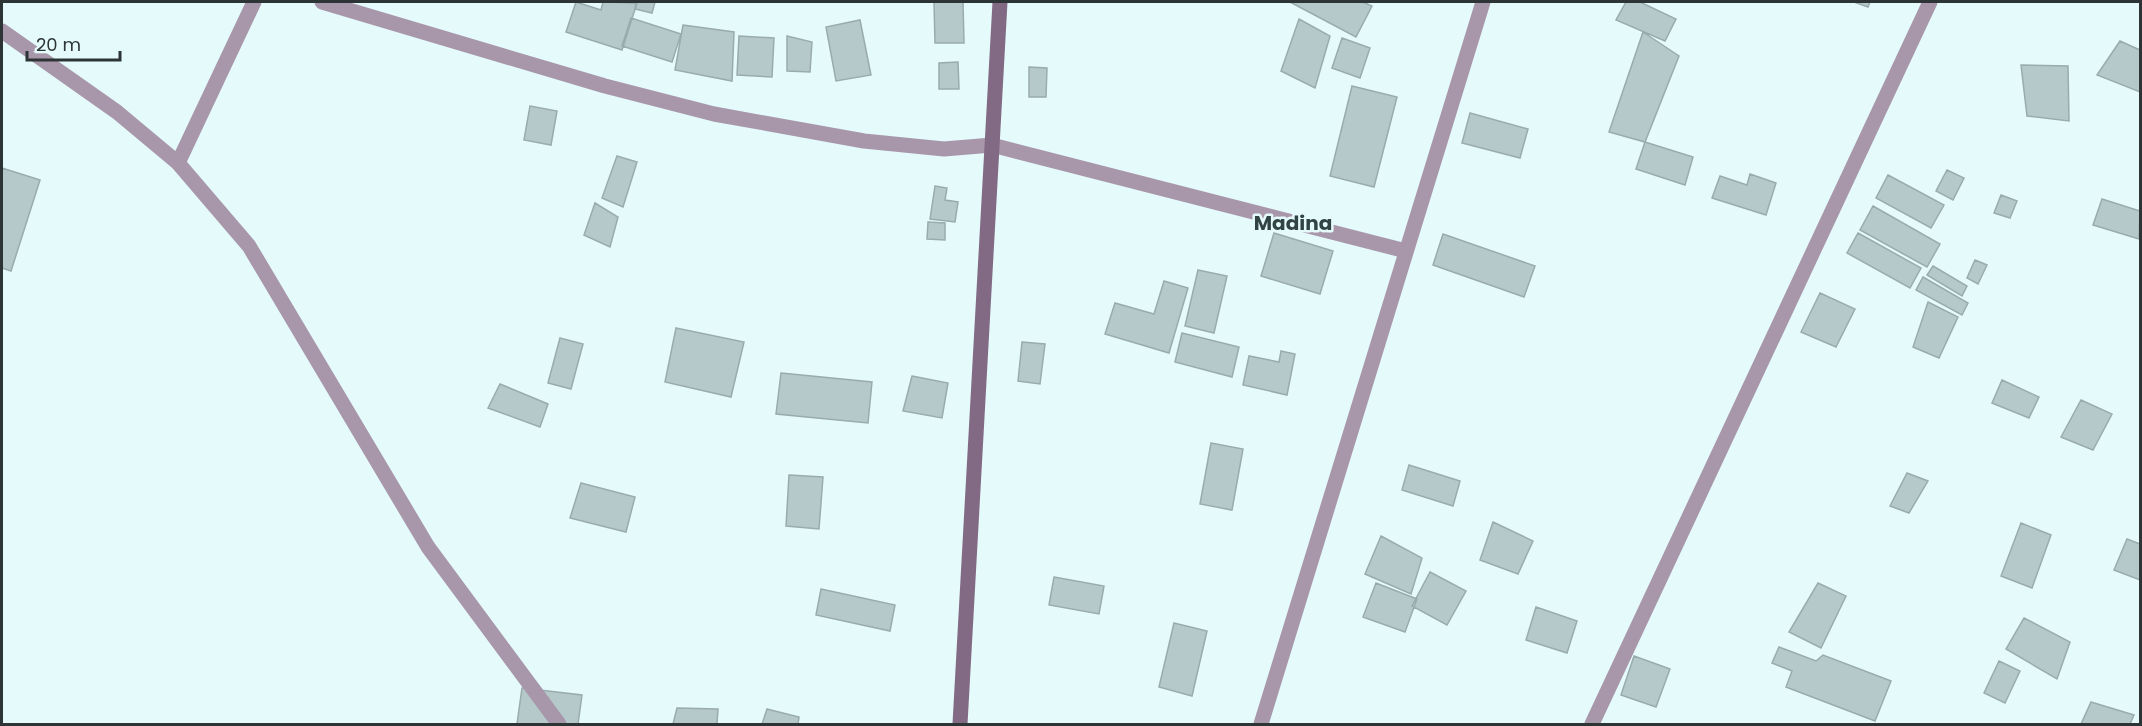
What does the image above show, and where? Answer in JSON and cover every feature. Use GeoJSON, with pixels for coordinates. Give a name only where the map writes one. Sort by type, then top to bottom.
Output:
{"type":"FeatureCollection","features":[{"type":"Feature","properties":{"kind":"street"},"geometry":{"type":"LineString","coordinates":[[178,163],[254,2]]}},
{"type":"Feature","properties":{"kind":"street"},"geometry":{"type":"LineString","coordinates":[[322,2],[605,86],[714,114],[864,141],[944,149],[992,146],[1406,251]]}},
{"type":"Feature","properties":{"kind":"street"},"geometry":{"type":"LineString","coordinates":[[960,724],[1000,2]]}},
{"type":"Feature","properties":{"kind":"street"},"geometry":{"type":"LineString","coordinates":[[1261,724],[1483,2]]}},
{"type":"Feature","properties":{"kind":"street"},"geometry":{"type":"LineString","coordinates":[[1593,724],[1930,2]]}},
{"type":"Feature","properties":{"kind":"street"},"geometry":{"type":"LineString","coordinates":[[2,31],[117,112],[178,163],[249,246],[428,547],[559,724]]}},
{"type":"Feature","properties":{"kind":"building"},"geometry":{"type":"Polygon","coordinates":[[[576,2],[601,10],[603,2],[637,3],[622,50],[566,32],[576,2]]]}},
{"type":"Feature","properties":{"kind":"building"},"geometry":{"type":"Polygon","coordinates":[[[636,2],[655,2],[652,13],[635,9],[636,2]]]}},
{"type":"Feature","properties":{"kind":"building"},"geometry":{"type":"Polygon","coordinates":[[[934,2],[963,2],[964,43],[935,43],[934,2]]]}},
{"type":"Feature","properties":{"kind":"building"},"geometry":{"type":"Polygon","coordinates":[[[1290,2],[1363,2],[1372,6],[1356,37],[1290,2]]]}},
{"type":"Feature","properties":{"kind":"building"},"geometry":{"type":"Polygon","coordinates":[[[1626,2],[1640,2],[1676,19],[1665,41],[1616,20],[1626,2]]]}},
{"type":"Feature","properties":{"kind":"building"},"geometry":{"type":"Polygon","coordinates":[[[1854,2],[1870,2],[1868,7],[1854,2]]]}},
{"type":"Feature","properties":{"kind":"building"},"geometry":{"type":"Polygon","coordinates":[[[631,18],[681,34],[672,62],[622,46],[631,18]]]}},
{"type":"Feature","properties":{"kind":"building"},"geometry":{"type":"Polygon","coordinates":[[[1299,19],[1330,36],[1315,88],[1281,71],[1299,19]]]}},
{"type":"Feature","properties":{"kind":"building"},"geometry":{"type":"Polygon","coordinates":[[[860,20],[871,75],[836,81],[826,27],[860,20]]]}},
{"type":"Feature","properties":{"kind":"building"},"geometry":{"type":"Polygon","coordinates":[[[683,25],[734,32],[732,81],[675,70],[683,25]]]}},
{"type":"Feature","properties":{"kind":"building"},"geometry":{"type":"Polygon","coordinates":[[[1643,32],[1679,56],[1645,142],[1609,132],[1643,32]]]}},
{"type":"Feature","properties":{"kind":"building"},"geometry":{"type":"Polygon","coordinates":[[[739,36],[774,38],[772,77],[737,75],[739,36]]]}},
{"type":"Feature","properties":{"kind":"building"},"geometry":{"type":"Polygon","coordinates":[[[787,36],[812,42],[810,72],[787,71],[787,36]]]}},
{"type":"Feature","properties":{"kind":"building"},"geometry":{"type":"Polygon","coordinates":[[[1342,38],[1370,48],[1360,78],[1332,68],[1342,38]]]}},
{"type":"Feature","properties":{"kind":"building"},"geometry":{"type":"Polygon","coordinates":[[[2120,41],[2140,50],[2140,92],[2097,75],[2120,41]]]}},
{"type":"Feature","properties":{"kind":"building"},"geometry":{"type":"Polygon","coordinates":[[[958,62],[959,89],[939,89],[939,63],[958,62]]]}},
{"type":"Feature","properties":{"kind":"building"},"geometry":{"type":"Polygon","coordinates":[[[2021,65],[2068,66],[2069,121],[2027,116],[2021,65]]]}},
{"type":"Feature","properties":{"kind":"building"},"geometry":{"type":"Polygon","coordinates":[[[1029,67],[1047,68],[1046,97],[1029,97],[1029,67]]]}},
{"type":"Feature","properties":{"kind":"building"},"geometry":{"type":"Polygon","coordinates":[[[1352,86],[1397,97],[1374,187],[1330,176],[1352,86]]]}},
{"type":"Feature","properties":{"kind":"building"},"geometry":{"type":"Polygon","coordinates":[[[530,106],[557,111],[551,145],[524,140],[530,106]]]}},
{"type":"Feature","properties":{"kind":"building"},"geometry":{"type":"Polygon","coordinates":[[[1470,113],[1528,129],[1520,158],[1462,143],[1470,113]]]}},
{"type":"Feature","properties":{"kind":"building"},"geometry":{"type":"Polygon","coordinates":[[[1645,142],[1693,157],[1685,185],[1636,169],[1645,142]]]}},
{"type":"Feature","properties":{"kind":"building"},"geometry":{"type":"Polygon","coordinates":[[[617,156],[637,162],[623,207],[602,198],[617,156]]]}},
{"type":"Feature","properties":{"kind":"building"},"geometry":{"type":"Polygon","coordinates":[[[2,168],[40,180],[11,271],[2,268],[2,168]]]}},
{"type":"Feature","properties":{"kind":"building"},"geometry":{"type":"Polygon","coordinates":[[[1947,170],[1964,178],[1953,200],[1936,191],[1947,170]]]}},
{"type":"Feature","properties":{"kind":"building"},"geometry":{"type":"Polygon","coordinates":[[[1750,174],[1776,183],[1766,215],[1712,198],[1720,176],[1747,185],[1750,174]]]}},
{"type":"Feature","properties":{"kind":"building"},"geometry":{"type":"Polygon","coordinates":[[[1888,175],[1944,205],[1931,228],[1876,198],[1888,175]]]}},
{"type":"Feature","properties":{"kind":"building"},"geometry":{"type":"Polygon","coordinates":[[[935,186],[947,188],[945,200],[958,202],[955,222],[930,219],[935,186]]]}},
{"type":"Feature","properties":{"kind":"building"},"geometry":{"type":"Polygon","coordinates":[[[2001,195],[2017,201],[2010,218],[1994,213],[2001,195]]]}},
{"type":"Feature","properties":{"kind":"building"},"geometry":{"type":"Polygon","coordinates":[[[2102,199],[2140,211],[2139,239],[2093,225],[2102,199]]]}},
{"type":"Feature","properties":{"kind":"building"},"geometry":{"type":"Polygon","coordinates":[[[595,203],[618,217],[610,247],[584,235],[595,203]]]}},
{"type":"Feature","properties":{"kind":"building"},"geometry":{"type":"Polygon","coordinates":[[[1873,206],[1940,244],[1927,267],[1860,230],[1873,206]]]}},
{"type":"Feature","properties":{"kind":"building"},"geometry":{"type":"Polygon","coordinates":[[[928,222],[945,223],[945,240],[927,239],[928,222]]]}},
{"type":"Feature","properties":{"kind":"building"},"geometry":{"type":"Polygon","coordinates":[[[1274,233],[1333,251],[1320,294],[1261,276],[1274,233]]]}},
{"type":"Feature","properties":{"kind":"building"},"geometry":{"type":"Polygon","coordinates":[[[1858,233],[1921,268],[1910,288],[1847,253],[1858,233]]]}},
{"type":"Feature","properties":{"kind":"building"},"geometry":{"type":"Polygon","coordinates":[[[1443,234],[1535,266],[1524,297],[1433,265],[1443,234]]]}},
{"type":"Feature","properties":{"kind":"building"},"geometry":{"type":"Polygon","coordinates":[[[1975,260],[1987,265],[1978,284],[1967,278],[1975,260]]]}},
{"type":"Feature","properties":{"kind":"building"},"geometry":{"type":"Polygon","coordinates":[[[1933,266],[1967,286],[1962,296],[1927,275],[1933,266]]]}},
{"type":"Feature","properties":{"kind":"building"},"geometry":{"type":"Polygon","coordinates":[[[1198,270],[1227,276],[1214,333],[1185,326],[1198,270]]]}},
{"type":"Feature","properties":{"kind":"building"},"geometry":{"type":"Polygon","coordinates":[[[1923,277],[1968,303],[1962,315],[1916,290],[1923,277]]]}},
{"type":"Feature","properties":{"kind":"building"},"geometry":{"type":"Polygon","coordinates":[[[1164,281],[1188,288],[1169,353],[1105,334],[1115,303],[1154,314],[1164,281]]]}},
{"type":"Feature","properties":{"kind":"building"},"geometry":{"type":"Polygon","coordinates":[[[1820,293],[1855,309],[1836,347],[1801,332],[1820,293]]]}},
{"type":"Feature","properties":{"kind":"building"},"geometry":{"type":"Polygon","coordinates":[[[1928,302],[1958,317],[1939,358],[1913,347],[1928,302]]]}},
{"type":"Feature","properties":{"kind":"building"},"geometry":{"type":"Polygon","coordinates":[[[676,328],[744,342],[731,397],[665,382],[676,328]]]}},
{"type":"Feature","properties":{"kind":"building"},"geometry":{"type":"Polygon","coordinates":[[[1182,333],[1239,347],[1232,377],[1175,362],[1182,333]]]}},
{"type":"Feature","properties":{"kind":"building"},"geometry":{"type":"Polygon","coordinates":[[[560,338],[583,344],[571,389],[548,383],[560,338]]]}},
{"type":"Feature","properties":{"kind":"building"},"geometry":{"type":"Polygon","coordinates":[[[1022,342],[1045,344],[1040,384],[1018,381],[1022,342]]]}},
{"type":"Feature","properties":{"kind":"building"},"geometry":{"type":"Polygon","coordinates":[[[1281,351],[1295,354],[1287,395],[1243,385],[1249,356],[1279,362],[1281,351]]]}},
{"type":"Feature","properties":{"kind":"building"},"geometry":{"type":"Polygon","coordinates":[[[781,373],[872,382],[868,423],[776,414],[781,373]]]}},
{"type":"Feature","properties":{"kind":"building"},"geometry":{"type":"Polygon","coordinates":[[[912,376],[948,383],[942,418],[903,411],[912,376]]]}},
{"type":"Feature","properties":{"kind":"building"},"geometry":{"type":"Polygon","coordinates":[[[2002,380],[2039,397],[2029,418],[1992,403],[2002,380]]]}},
{"type":"Feature","properties":{"kind":"building"},"geometry":{"type":"Polygon","coordinates":[[[500,384],[548,404],[540,427],[488,408],[500,384]]]}},
{"type":"Feature","properties":{"kind":"building"},"geometry":{"type":"Polygon","coordinates":[[[2081,400],[2112,414],[2093,450],[2061,437],[2081,400]]]}},
{"type":"Feature","properties":{"kind":"building"},"geometry":{"type":"Polygon","coordinates":[[[1211,443],[1243,449],[1232,510],[1200,504],[1211,443]]]}},
{"type":"Feature","properties":{"kind":"building"},"geometry":{"type":"Polygon","coordinates":[[[1409,465],[1460,481],[1453,506],[1402,490],[1409,465]]]}},
{"type":"Feature","properties":{"kind":"building"},"geometry":{"type":"Polygon","coordinates":[[[1907,473],[1928,481],[1909,513],[1890,506],[1907,473]]]}},
{"type":"Feature","properties":{"kind":"building"},"geometry":{"type":"Polygon","coordinates":[[[789,475],[823,477],[819,529],[786,526],[789,475]]]}},
{"type":"Feature","properties":{"kind":"building"},"geometry":{"type":"Polygon","coordinates":[[[581,483],[635,497],[626,532],[570,518],[581,483]]]}},
{"type":"Feature","properties":{"kind":"building"},"geometry":{"type":"Polygon","coordinates":[[[1493,522],[1533,541],[1518,574],[1480,560],[1493,522]]]}},
{"type":"Feature","properties":{"kind":"building"},"geometry":{"type":"Polygon","coordinates":[[[2021,523],[2051,535],[2032,588],[2001,576],[2021,523]]]}},
{"type":"Feature","properties":{"kind":"building"},"geometry":{"type":"Polygon","coordinates":[[[1381,536],[1422,558],[1411,594],[1365,574],[1381,536]]]}},
{"type":"Feature","properties":{"kind":"building"},"geometry":{"type":"Polygon","coordinates":[[[2127,539],[2140,544],[2140,580],[2114,570],[2127,539]]]}},
{"type":"Feature","properties":{"kind":"building"},"geometry":{"type":"Polygon","coordinates":[[[1430,572],[1466,591],[1447,625],[1412,606],[1430,572]]]}},
{"type":"Feature","properties":{"kind":"building"},"geometry":{"type":"Polygon","coordinates":[[[1054,577],[1104,586],[1099,614],[1049,605],[1054,577]]]}},
{"type":"Feature","properties":{"kind":"building"},"geometry":{"type":"Polygon","coordinates":[[[1376,583],[1417,599],[1405,632],[1363,617],[1376,583]]]}},
{"type":"Feature","properties":{"kind":"building"},"geometry":{"type":"Polygon","coordinates":[[[1818,583],[1846,596],[1821,648],[1789,632],[1818,583]]]}},
{"type":"Feature","properties":{"kind":"building"},"geometry":{"type":"Polygon","coordinates":[[[821,589],[895,605],[890,631],[816,615],[821,589]]]}},
{"type":"Feature","properties":{"kind":"building"},"geometry":{"type":"Polygon","coordinates":[[[1536,607],[1577,621],[1567,653],[1526,640],[1536,607]]]}},
{"type":"Feature","properties":{"kind":"building"},"geometry":{"type":"Polygon","coordinates":[[[2024,618],[2070,642],[2057,679],[2006,649],[2024,618]]]}},
{"type":"Feature","properties":{"kind":"building"},"geometry":{"type":"Polygon","coordinates":[[[1174,623],[1207,631],[1192,696],[1159,687],[1174,623]]]}},
{"type":"Feature","properties":{"kind":"building"},"geometry":{"type":"Polygon","coordinates":[[[1779,647],[1816,661],[1823,655],[1891,681],[1875,721],[1786,687],[1792,671],[1772,663],[1779,647]]]}},
{"type":"Feature","properties":{"kind":"building"},"geometry":{"type":"Polygon","coordinates":[[[1634,656],[1670,669],[1656,707],[1621,695],[1634,656]]]}},
{"type":"Feature","properties":{"kind":"building"},"geometry":{"type":"Polygon","coordinates":[[[1999,661],[2020,671],[2005,703],[1984,693],[1999,661]]]}},
{"type":"Feature","properties":{"kind":"building"},"geometry":{"type":"Polygon","coordinates":[[[522,688],[582,695],[578,724],[517,724],[522,688]]]}},
{"type":"Feature","properties":{"kind":"building"},"geometry":{"type":"Polygon","coordinates":[[[2091,702],[2134,715],[2130,724],[2081,724],[2091,702]]]}},
{"type":"Feature","properties":{"kind":"building"},"geometry":{"type":"Polygon","coordinates":[[[677,708],[718,709],[717,724],[673,724],[677,708]]]}},
{"type":"Feature","properties":{"kind":"building"},"geometry":{"type":"Polygon","coordinates":[[[767,709],[799,717],[798,724],[762,724],[767,709]]]}},
{"type":"Feature","properties":{"kind":"district","name":"Madina"},"geometry":{"type":"Point","coordinates":[1293,223]}}]}
